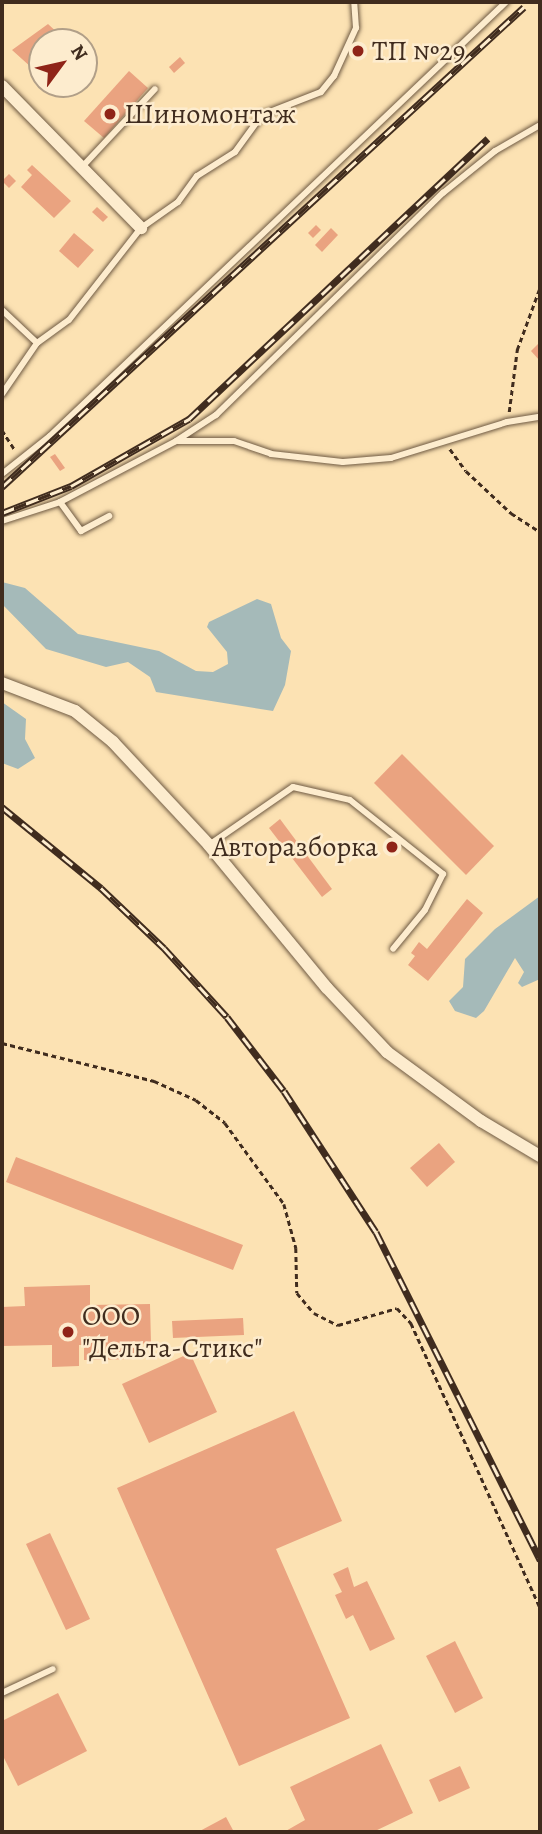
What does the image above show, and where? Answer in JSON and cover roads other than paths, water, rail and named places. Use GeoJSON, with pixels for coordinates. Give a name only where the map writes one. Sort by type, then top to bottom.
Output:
{"type":"FeatureCollection","features":[{"type":"Feature","properties":{"kind":"street"},"geometry":{"type":"LineString","coordinates":[[2,86],[141,228]]}},
{"type":"Feature","properties":{"kind":"street"},"geometry":{"type":"LineString","coordinates":[[2,683],[75,711],[150,779],[387,1052],[481,1121],[540,1156]]}},
{"type":"Feature","properties":{"kind":"lane"},"geometry":{"type":"LineString","coordinates":[[2,394],[37,344],[69,320],[141,228],[178,202],[197,176],[236,152],[262,116],[321,92],[334,76],[356,28],[354,2]]}},
{"type":"Feature","properties":{"kind":"lane"},"geometry":{"type":"LineString","coordinates":[[2,474],[506,2]]}},
{"type":"Feature","properties":{"kind":"lane"},"geometry":{"type":"LineString","coordinates":[[81,167],[155,89]]}},
{"type":"Feature","properties":{"kind":"lane"},"geometry":{"type":"LineString","coordinates":[[2,521],[60,502],[176,442],[216,415],[443,193],[495,151],[540,125]]}},
{"type":"Feature","properties":{"kind":"lane"},"geometry":{"type":"LineString","coordinates":[[2,310],[37,344]]}},
{"type":"Feature","properties":{"kind":"lane"},"geometry":{"type":"LineString","coordinates":[[176,442],[234,441],[271,454],[343,462],[391,458],[507,422],[540,417]]}},
{"type":"Feature","properties":{"kind":"lane"},"geometry":{"type":"LineString","coordinates":[[60,502],[81,531],[108,516]]}},
{"type":"Feature","properties":{"kind":"lane"},"geometry":{"type":"LineString","coordinates":[[209,845],[293,787],[350,800],[443,874],[425,910],[393,949]]}},
{"type":"Feature","properties":{"kind":"lane"},"geometry":{"type":"LineString","coordinates":[[2,1693],[53,1669]]}},
{"type":"Feature","properties":{"kind":"railway"},"geometry":{"type":"LineString","coordinates":[[2,487],[524,7]]}},
{"type":"Feature","properties":{"kind":"railway"},"geometry":{"type":"LineString","coordinates":[[2,513],[71,486],[189,419],[488,138]]}},
{"type":"Feature","properties":{"kind":"railway"},"geometry":{"type":"LineString","coordinates":[[2,807],[101,888],[164,948],[227,1017],[284,1091],[376,1232],[540,1560]]}},
{"type":"Feature","properties":{"kind":"place","name":"ТП №29"},"geometry":{"type":"Point","coordinates":[358,51]}},
{"type":"Feature","properties":{"kind":"place","name":"Шиномонтаж"},"geometry":{"type":"Point","coordinates":[110,114]}},
{"type":"Feature","properties":{"kind":"place","name":"Авторазборка"},"geometry":{"type":"Point","coordinates":[392,847]}},
{"type":"Feature","properties":{"kind":"place","name":"ООО \"Дельта-Стикс\""},"geometry":{"type":"Point","coordinates":[68,1332]}}]}
